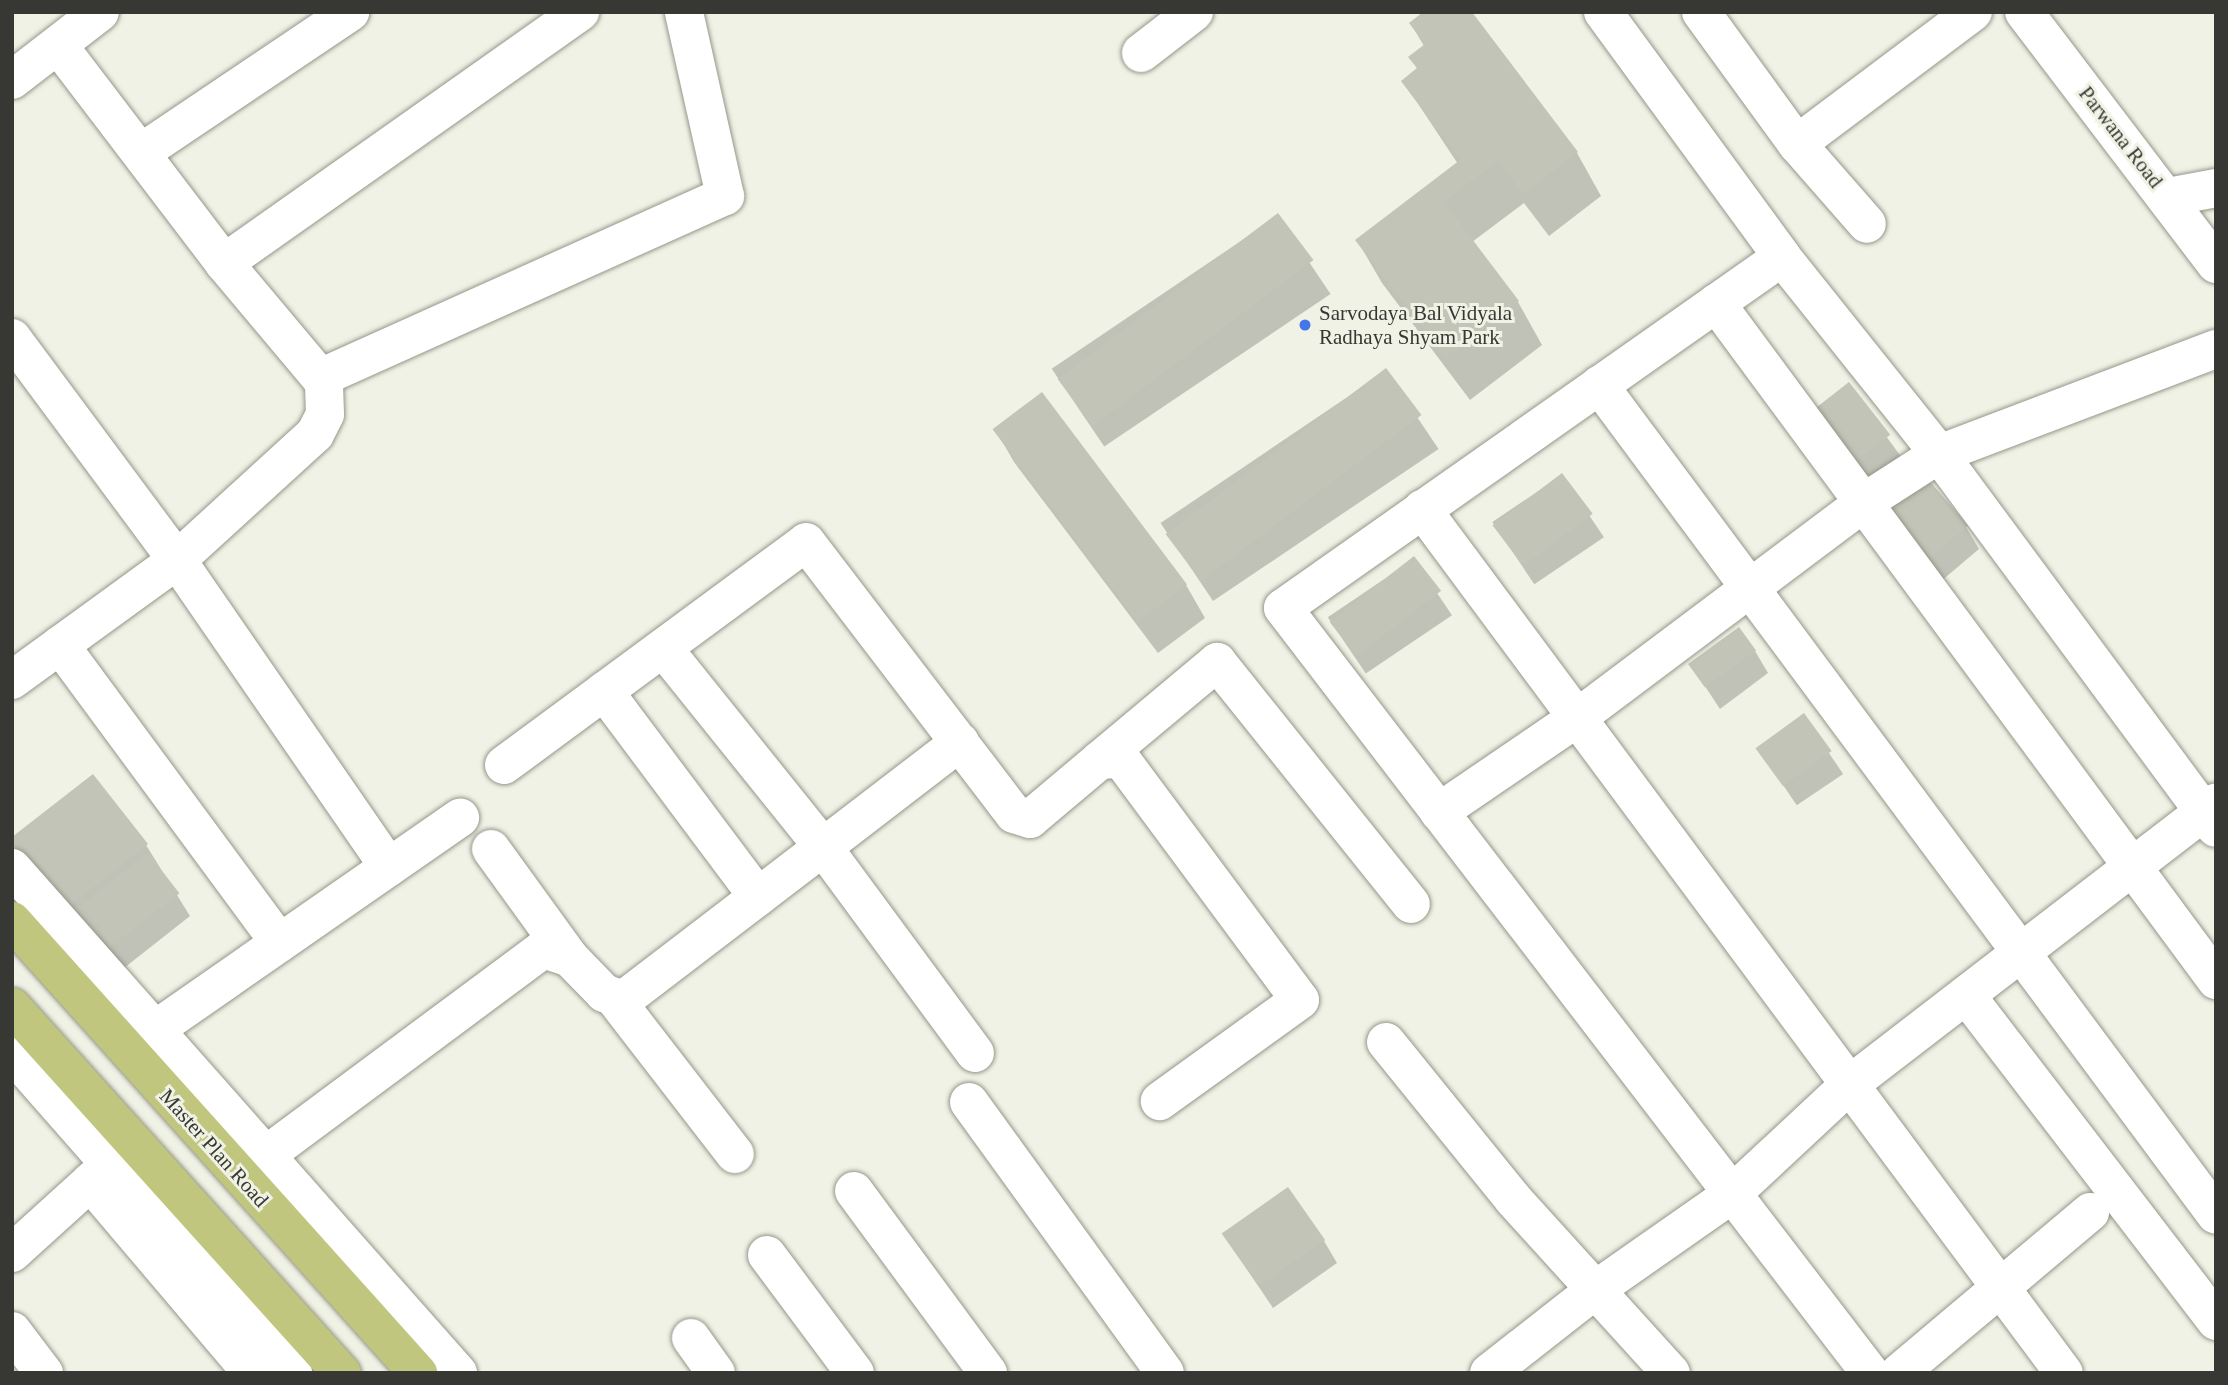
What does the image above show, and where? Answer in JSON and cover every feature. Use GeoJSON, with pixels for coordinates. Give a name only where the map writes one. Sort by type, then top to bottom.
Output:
{"type":"FeatureCollection","features":[{"type":"Feature","properties":{"kind":"main road","name":"Master Plan Road"},"geometry":{"type":"LineString","coordinates":[[12,921],[418,1373]]}},
{"type":"Feature","properties":{"kind":"main road"},"geometry":{"type":"LineString","coordinates":[[12,1007],[342,1373]]}},
{"type":"Feature","properties":{"kind":"street"},"geometry":{"type":"LineString","coordinates":[[12,80],[100,12]]}},
{"type":"Feature","properties":{"kind":"street"},"geometry":{"type":"LineString","coordinates":[[142,152],[350,12]]}},
{"type":"Feature","properties":{"kind":"street"},"geometry":{"type":"LineString","coordinates":[[224,263],[580,12]]}},
{"type":"Feature","properties":{"kind":"street"},"geometry":{"type":"LineString","coordinates":[[324,382],[331,373],[725,196],[684,12]]}},
{"type":"Feature","properties":{"kind":"street"},"geometry":{"type":"LineString","coordinates":[[1140,53],[1194,12]]}},
{"type":"Feature","properties":{"kind":"street"},"geometry":{"type":"LineString","coordinates":[[1489,1373],[1595,1290],[1732,1194],[1849,1085],[2130,868],[2212,813],[1939,454],[1782,257],[1603,12]]}},
{"type":"Feature","properties":{"kind":"street"},"geometry":{"type":"LineString","coordinates":[[1701,12],[1797,144],[1867,224]]}},
{"type":"Feature","properties":{"kind":"street"},"geometry":{"type":"LineString","coordinates":[[1797,144],[1973,12]]}},
{"type":"Feature","properties":{"kind":"street","name":"Parwana Road"},"geometry":{"type":"LineString","coordinates":[[2024,12],[2168,197],[2216,264]]}},
{"type":"Feature","properties":{"kind":"street"},"geometry":{"type":"LineString","coordinates":[[12,680],[177,560],[315,433],[325,414],[324,382],[224,263],[58,45]]}},
{"type":"Feature","properties":{"kind":"street"},"geometry":{"type":"LineString","coordinates":[[2168,197],[2216,188]]}},
{"type":"Feature","properties":{"kind":"street"},"geometry":{"type":"LineString","coordinates":[[1782,257],[1283,608],[1870,1373]]}},
{"type":"Feature","properties":{"kind":"street"},"geometry":{"type":"LineString","coordinates":[[1716,303],[2130,868],[2216,980]]}},
{"type":"Feature","properties":{"kind":"street"},"geometry":{"type":"LineString","coordinates":[[12,338],[177,560],[389,867]]}},
{"type":"Feature","properties":{"kind":"street"},"geometry":{"type":"LineString","coordinates":[[1439,812],[1577,718],[1748,586],[1863,503],[1939,454],[2216,349]]}},
{"type":"Feature","properties":{"kind":"street"},"geometry":{"type":"LineString","coordinates":[[1599,385],[2216,1215]]}},
{"type":"Feature","properties":{"kind":"street"},"geometry":{"type":"LineString","coordinates":[[1422,509],[2064,1373]]}},
{"type":"Feature","properties":{"kind":"street"},"geometry":{"type":"LineString","coordinates":[[504,765],[806,542],[1009,807],[1022,818],[1030,819],[1051,804],[1217,662],[1411,904]]}},
{"type":"Feature","properties":{"kind":"street"},"geometry":{"type":"LineString","coordinates":[[60,645],[280,943]]}},
{"type":"Feature","properties":{"kind":"street"},"geometry":{"type":"LineString","coordinates":[[663,648],[823,847],[975,1053]]}},
{"type":"Feature","properties":{"kind":"street"},"geometry":{"type":"LineString","coordinates":[[604,691],[758,897]]}},
{"type":"Feature","properties":{"kind":"street"},"geometry":{"type":"LineString","coordinates":[[615,999],[632,996],[960,742]]}},
{"type":"Feature","properties":{"kind":"street"},"geometry":{"type":"LineString","coordinates":[[1100,760],[1121,759],[1129,767],[1300,1000],[1160,1101]]}},
{"type":"Feature","properties":{"kind":"street"},"geometry":{"type":"LineString","coordinates":[[153,1031],[460,818]]}},
{"type":"Feature","properties":{"kind":"street"},"geometry":{"type":"LineString","coordinates":[[491,849],[570,958],[615,999],[735,1154]]}},
{"type":"Feature","properties":{"kind":"street"},"geometry":{"type":"LineString","coordinates":[[12,868],[153,1031],[458,1373]]}},
{"type":"Feature","properties":{"kind":"street"},"geometry":{"type":"LineString","coordinates":[[265,1155],[534,954],[543,949],[570,958]]}},
{"type":"Feature","properties":{"kind":"street"},"geometry":{"type":"LineString","coordinates":[[1966,995],[2216,1321]]}},
{"type":"Feature","properties":{"kind":"street"},"geometry":{"type":"LineString","coordinates":[[1386,1042],[1513,1199],[1671,1373]]}},
{"type":"Feature","properties":{"kind":"street"},"geometry":{"type":"LineString","coordinates":[[12,1053],[252,1373]]}},
{"type":"Feature","properties":{"kind":"street"},"geometry":{"type":"LineString","coordinates":[[969,1102],[1165,1373]]}},
{"type":"Feature","properties":{"kind":"street"},"geometry":{"type":"LineString","coordinates":[[12,1253],[100,1173]]}},
{"type":"Feature","properties":{"kind":"street"},"geometry":{"type":"LineString","coordinates":[[100,1173],[293,1373]]}},
{"type":"Feature","properties":{"kind":"street"},"geometry":{"type":"LineString","coordinates":[[854,1191],[988,1373]]}},
{"type":"Feature","properties":{"kind":"street"},"geometry":{"type":"LineString","coordinates":[[1899,1373],[2090,1212]]}},
{"type":"Feature","properties":{"kind":"street"},"geometry":{"type":"LineString","coordinates":[[767,1255],[855,1373]]}},
{"type":"Feature","properties":{"kind":"street"},"geometry":{"type":"LineString","coordinates":[[12,1331],[44,1373]]}},
{"type":"Feature","properties":{"kind":"street"},"geometry":{"type":"LineString","coordinates":[[691,1338],[716,1373]]}},
{"type":"Feature","properties":{"kind":"building"},"geometry":{"type":"Polygon","coordinates":[[[1423,12],[1472,12],[1578,152],[1523,194],[1498,161],[1444,202],[1519,301],[1445,358],[1355,240],[1460,160],[1401,81],[1417,68],[1408,57],[1425,44],[1409,23],[1423,12]]]}},
{"type":"Feature","properties":{"kind":"building"},"geometry":{"type":"Polygon","coordinates":[[[1278,213],[1314,260],[1093,426],[1058,379],[1278,213]]]}},
{"type":"Feature","properties":{"kind":"building"},"geometry":{"type":"Polygon","coordinates":[[[1386,368],[1422,415],[1201,581],[1166,534],[1386,368]]]}},
{"type":"Feature","properties":{"kind":"building"},"geometry":{"type":"Polygon","coordinates":[[[1849,382],[1890,435],[1845,471],[1803,418],[1849,382]]]}},
{"type":"Feature","properties":{"kind":"building"},"geometry":{"type":"Polygon","coordinates":[[[1042,392],[1187,584],[1138,622],[992,429],[1042,392]]]}},
{"type":"Feature","properties":{"kind":"building"},"geometry":{"type":"Polygon","coordinates":[[[1919,469],[1968,526],[1927,562],[1877,505],[1919,469]]]}},
{"type":"Feature","properties":{"kind":"building"},"geometry":{"type":"Polygon","coordinates":[[[1562,473],[1593,514],[1523,566],[1493,525],[1562,473]]]}},
{"type":"Feature","properties":{"kind":"building"},"geometry":{"type":"Polygon","coordinates":[[[1414,556],[1441,591],[1357,657],[1330,622],[1414,556]]]}},
{"type":"Feature","properties":{"kind":"building"},"geometry":{"type":"Polygon","coordinates":[[[1739,627],[1756,650],[1705,687],[1688,664],[1739,627]]]}},
{"type":"Feature","properties":{"kind":"building"},"geometry":{"type":"Polygon","coordinates":[[[1804,713],[1832,751],[1783,786],[1755,748],[1804,713]]]}},
{"type":"Feature","properties":{"kind":"building"},"geometry":{"type":"Polygon","coordinates":[[[93,774],[148,844],[64,910],[12,844],[12,837],[93,774]]]}},
{"type":"Feature","properties":{"kind":"building"},"geometry":{"type":"Polygon","coordinates":[[[148,853],[179,893],[105,951],[74,911],[148,853]]]}},
{"type":"Feature","properties":{"kind":"building"},"geometry":{"type":"Polygon","coordinates":[[[1288,1187],[1325,1240],[1259,1287],[1222,1233],[1288,1187]]]}},
{"type":"Feature","properties":{"kind":"place","name":"Sarvodaya Bal Vidyala Radhaya Shyam Park"},"geometry":{"type":"Point","coordinates":[1305,325]}}]}
